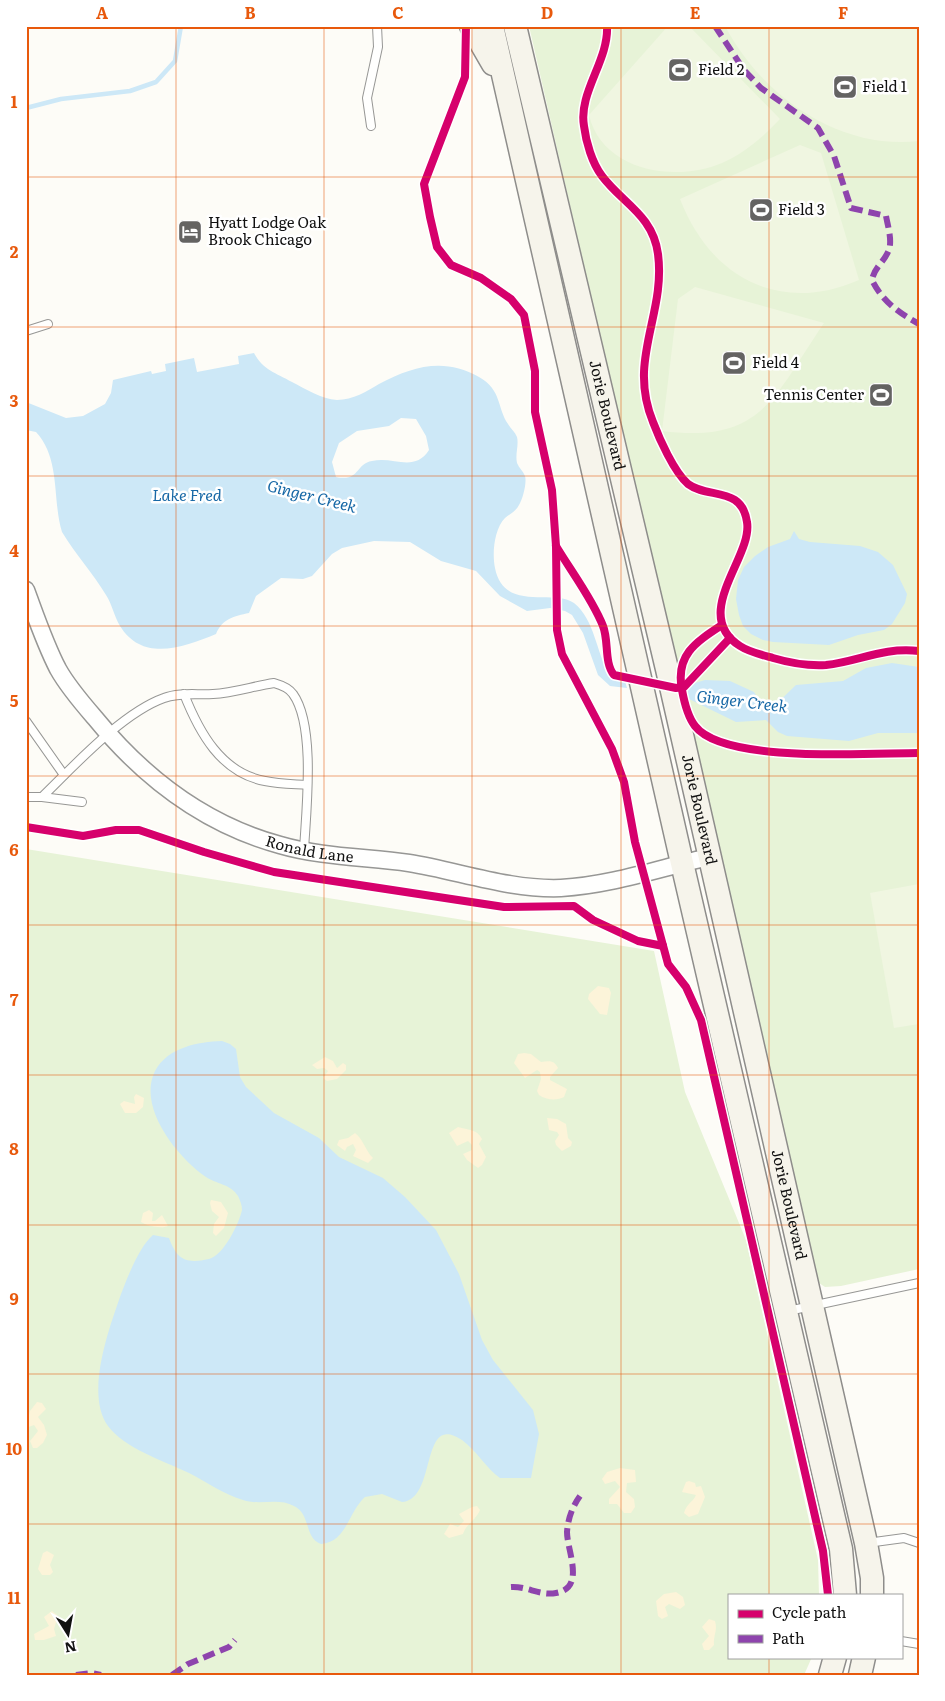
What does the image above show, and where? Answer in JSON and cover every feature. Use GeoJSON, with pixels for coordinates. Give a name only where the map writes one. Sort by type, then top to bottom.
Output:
{"type":"FeatureCollection","features":[{"type":"Feature","properties":{"kind":"main road"},"geometry":{"type":"LineString","coordinates":[[471,26],[504,82]]}},
{"type":"Feature","properties":{"kind":"main road","name":"Jorie Boulevard"},"geometry":{"type":"LineString","coordinates":[[492,26],[682,863],[841,1549],[845,1594]]}},
{"type":"Feature","properties":{"kind":"main road","name":"Jorie Boulevard"},"geometry":{"type":"LineString","coordinates":[[515,26],[667,669],[810,1306],[866,1543],[872,1578],[872,1594]]}},
{"type":"Feature","properties":{"kind":"main road"},"geometry":{"type":"LineString","coordinates":[[830,1675],[835,1658]]}},
{"type":"Feature","properties":{"kind":"main road"},"geometry":{"type":"LineString","coordinates":[[860,1675],[864,1658]]}},
{"type":"Feature","properties":{"kind":"street","name":"Ronald Lane"},"geometry":{"type":"LineString","coordinates":[[26,590],[41,631],[59,671],[108,734],[129,758],[160,785],[194,807],[236,830],[280,846],[410,864],[512,884],[560,888],[608,882],[709,857]]}},
{"type":"Feature","properties":{"kind":"lane"},"geometry":{"type":"LineString","coordinates":[[371,126],[367,98],[378,47],[377,26]]}},
{"type":"Feature","properties":{"kind":"lane"},"geometry":{"type":"LineString","coordinates":[[26,331],[48,324]]}},
{"type":"Feature","properties":{"kind":"lane"},"geometry":{"type":"LineString","coordinates":[[42,796],[108,734],[129,718],[164,698],[184,694],[214,694],[274,683],[282,685],[293,693],[301,715],[308,750],[304,850]]}},
{"type":"Feature","properties":{"kind":"lane"},"geometry":{"type":"LineString","coordinates":[[184,694],[195,722],[212,748],[235,770],[263,781],[307,786]]}},
{"type":"Feature","properties":{"kind":"lane"},"geometry":{"type":"LineString","coordinates":[[26,721],[64,775]]}},
{"type":"Feature","properties":{"kind":"lane"},"geometry":{"type":"LineString","coordinates":[[26,797],[42,796],[82,802]]}},
{"type":"Feature","properties":{"kind":"lane"},"geometry":{"type":"LineString","coordinates":[[786,1312],[919,1283]]}},
{"type":"Feature","properties":{"kind":"lane"},"geometry":{"type":"LineString","coordinates":[[866,1543],[904,1538],[919,1543]]}},
{"type":"Feature","properties":{"kind":"lane"},"geometry":{"type":"LineString","coordinates":[[902,1641],[919,1644]]}},
{"type":"Feature","properties":{"kind":"green space"},"geometry":{"type":"Polygon","coordinates":[[[529,26],[919,26],[919,1269],[841,1286],[825,1287],[816,1281],[529,26]]]}},
{"type":"Feature","properties":{"kind":"green space","name":"Field 2"},"geometry":{"type":"Polygon","coordinates":[[[668,26],[689,26],[780,119],[746,149],[722,163],[703,169],[683,172],[643,168],[624,160],[609,149],[597,134],[589,115],[668,26]]]}},
{"type":"Feature","properties":{"kind":"green space","name":"Field 1"},"geometry":{"type":"Polygon","coordinates":[[[725,26],[919,26],[919,141],[889,142],[860,137],[832,127],[806,113],[781,96],[760,75],[741,51],[725,26]]]}},
{"type":"Feature","properties":{"kind":"green space","name":"Field 3"},"geometry":{"type":"Polygon","coordinates":[[[800,145],[821,153],[859,280],[830,290],[802,293],[775,290],[751,282],[729,268],[709,249],[693,226],[680,199],[800,145]]]}},
{"type":"Feature","properties":{"kind":"green space","name":"Field 4"},"geometry":{"type":"Polygon","coordinates":[[[695,287],[824,323],[777,393],[762,409],[744,422],[723,430],[696,433],[662,431],[678,299],[695,287]]]}},
{"type":"Feature","properties":{"kind":"green space"},"geometry":{"type":"Polygon","coordinates":[[[26,849],[654,951],[685,1092],[746,1240],[818,1560],[819,1594],[728,1594],[728,1658],[812,1658],[804,1675],[26,1675],[26,849]]]}},
{"type":"Feature","properties":{"kind":"green space"},"geometry":{"type":"Polygon","coordinates":[[[919,884],[919,1024],[894,1028],[870,893],[919,884]]]}},
{"type":"Feature","properties":{"kind":"sand"},"geometry":{"type":"Polygon","coordinates":[[[598,986],[609,988],[611,993],[607,1015],[600,1014],[588,999],[589,994],[598,986]]]}},
{"type":"Feature","properties":{"kind":"sand"},"geometry":{"type":"Polygon","coordinates":[[[518,1054],[531,1054],[541,1062],[549,1061],[555,1064],[558,1068],[550,1077],[550,1080],[567,1089],[564,1097],[552,1099],[539,1095],[537,1091],[541,1079],[540,1072],[537,1070],[525,1078],[514,1063],[518,1054]]]}},
{"type":"Feature","properties":{"kind":"sand"},"geometry":{"type":"Polygon","coordinates":[[[325,1057],[333,1061],[337,1068],[343,1063],[346,1065],[346,1070],[337,1079],[327,1081],[323,1078],[328,1071],[324,1068],[317,1069],[312,1065],[325,1057]]]}},
{"type":"Feature","properties":{"kind":"sand"},"geometry":{"type":"Polygon","coordinates":[[[136,1094],[144,1098],[143,1107],[136,1113],[125,1113],[120,1104],[124,1101],[135,1104],[134,1097],[136,1094]]]}},
{"type":"Feature","properties":{"kind":"sand"},"geometry":{"type":"Polygon","coordinates":[[[547,1118],[557,1119],[566,1124],[568,1138],[572,1142],[571,1146],[562,1151],[556,1145],[555,1141],[559,1135],[557,1132],[549,1130],[547,1118]]]}},
{"type":"Feature","properties":{"kind":"sand"},"geometry":{"type":"Polygon","coordinates":[[[458,1127],[475,1132],[482,1139],[479,1144],[486,1157],[478,1168],[467,1160],[463,1154],[472,1150],[472,1145],[468,1141],[457,1146],[449,1133],[458,1127]]]}},
{"type":"Feature","properties":{"kind":"sand"},"geometry":{"type":"Polygon","coordinates":[[[355,1133],[373,1158],[368,1163],[353,1156],[356,1150],[353,1144],[347,1147],[345,1151],[337,1145],[339,1140],[348,1138],[355,1133]]]}},
{"type":"Feature","properties":{"kind":"sand"},"geometry":{"type":"Polygon","coordinates":[[[211,1200],[221,1202],[228,1213],[224,1228],[216,1236],[213,1233],[214,1224],[219,1217],[212,1211],[211,1200]]]}},
{"type":"Feature","properties":{"kind":"sand"},"geometry":{"type":"Polygon","coordinates":[[[149,1210],[153,1213],[152,1221],[155,1221],[162,1215],[168,1226],[154,1227],[141,1222],[143,1213],[149,1210]]]}},
{"type":"Feature","properties":{"kind":"sand"},"geometry":{"type":"Polygon","coordinates":[[[37,1402],[42,1403],[46,1409],[38,1417],[44,1425],[47,1435],[43,1443],[37,1448],[33,1448],[30,1441],[38,1431],[34,1425],[26,1428],[30,1411],[37,1402]]]}},
{"type":"Feature","properties":{"kind":"sand"},"geometry":{"type":"Polygon","coordinates":[[[620,1468],[635,1470],[636,1482],[627,1483],[626,1492],[634,1499],[635,1507],[631,1513],[624,1513],[617,1504],[609,1504],[609,1499],[620,1487],[615,1481],[605,1484],[602,1479],[607,1472],[620,1468]]]}},
{"type":"Feature","properties":{"kind":"sand"},"geometry":{"type":"Polygon","coordinates":[[[686,1482],[695,1483],[696,1487],[701,1486],[705,1497],[698,1514],[689,1517],[684,1513],[696,1495],[682,1492],[686,1482]]]}},
{"type":"Feature","properties":{"kind":"sand"},"geometry":{"type":"Polygon","coordinates":[[[477,1506],[480,1510],[466,1527],[463,1534],[449,1538],[444,1534],[450,1524],[458,1527],[464,1521],[459,1514],[477,1506]]]}},
{"type":"Feature","properties":{"kind":"sand"},"geometry":{"type":"Polygon","coordinates":[[[47,1551],[54,1555],[50,1565],[53,1572],[50,1575],[42,1575],[38,1569],[43,1553],[47,1551]]]}},
{"type":"Feature","properties":{"kind":"sand"},"geometry":{"type":"Polygon","coordinates":[[[676,1592],[683,1597],[685,1605],[680,1609],[669,1604],[665,1607],[668,1616],[662,1619],[658,1616],[656,1601],[664,1594],[676,1592]]]}},
{"type":"Feature","properties":{"kind":"sand"},"geometry":{"type":"Polygon","coordinates":[[[52,1611],[58,1616],[54,1629],[56,1636],[44,1640],[35,1640],[34,1634],[49,1626],[44,1617],[52,1611]]]}},
{"type":"Feature","properties":{"kind":"sand"},"geometry":{"type":"Polygon","coordinates":[[[709,1619],[715,1621],[716,1624],[714,1645],[709,1650],[704,1650],[702,1644],[709,1636],[702,1627],[709,1619]]]}},
{"type":"Feature","properties":{"kind":"water","name":"Lake Fred"},"geometry":{"type":"Polygon","coordinates":[[[254,353],[261,363],[275,373],[319,396],[337,400],[354,397],[404,372],[429,366],[454,367],[479,377],[486,382],[495,393],[509,426],[517,437],[517,463],[525,479],[520,502],[516,509],[501,523],[496,535],[494,562],[500,582],[508,590],[518,595],[565,599],[574,603],[581,610],[591,627],[609,674],[625,681],[627,688],[610,686],[598,675],[583,633],[572,615],[565,611],[550,608],[527,611],[500,596],[476,571],[441,561],[410,542],[374,541],[342,548],[332,554],[312,576],[303,579],[281,578],[256,596],[249,613],[229,619],[216,634],[191,643],[165,649],[152,648],[140,645],[129,638],[120,626],[101,587],[62,532],[53,467],[44,443],[36,432],[26,430],[26,402],[66,418],[83,416],[105,404],[111,393],[113,380],[151,371],[152,374],[166,371],[165,364],[194,358],[197,372],[239,364],[238,356],[254,353]],[[401,418],[389,426],[357,431],[339,443],[332,462],[336,477],[349,477],[363,465],[372,461],[410,462],[417,461],[423,457],[429,450],[426,436],[416,419],[401,418]]]}},
{"type":"Feature","properties":{"kind":"water"},"geometry":{"type":"Polygon","coordinates":[[[794,531],[799,539],[810,542],[860,546],[878,552],[893,565],[907,594],[905,603],[892,624],[884,630],[858,635],[829,645],[773,642],[763,640],[751,634],[743,626],[739,615],[736,599],[738,580],[744,567],[755,556],[768,547],[790,539],[794,531]]]}},
{"type":"Feature","properties":{"kind":"water"},"geometry":{"type":"Polygon","coordinates":[[[892,663],[919,667],[919,733],[878,733],[849,741],[787,736],[778,732],[766,720],[736,722],[687,698],[685,690],[695,683],[705,680],[730,681],[754,692],[765,709],[771,709],[796,685],[843,681],[866,668],[892,663]]]}},
{"type":"Feature","properties":{"kind":"water"},"geometry":{"type":"Polygon","coordinates":[[[222,1041],[236,1049],[240,1077],[246,1087],[274,1113],[319,1138],[339,1157],[383,1178],[405,1197],[436,1230],[459,1274],[482,1340],[493,1360],[533,1410],[539,1434],[531,1478],[500,1478],[462,1440],[449,1434],[440,1437],[434,1446],[421,1487],[413,1497],[402,1502],[382,1494],[365,1497],[359,1503],[342,1532],[330,1542],[321,1544],[312,1537],[303,1514],[294,1506],[282,1502],[249,1502],[229,1495],[189,1473],[134,1447],[115,1434],[108,1426],[99,1404],[100,1366],[117,1307],[139,1253],[153,1235],[169,1238],[175,1251],[183,1259],[194,1261],[214,1257],[225,1246],[234,1231],[242,1210],[235,1192],[206,1177],[183,1157],[172,1144],[163,1130],[151,1100],[151,1085],[155,1071],[168,1056],[184,1047],[222,1041]]]}},
{"type":"Feature","properties":{"kind":"waterway"},"geometry":{"type":"LineString","coordinates":[[26,108],[61,99],[130,91],[156,82],[175,61],[181,26]]}},
{"type":"Feature","properties":{"kind":"waterway","name":"Ginger Creek"},"geometry":{"type":"LineString","coordinates":[[758,705],[778,708]]}},
{"type":"Feature","properties":{"kind":"marked path"},"geometry":{"type":"LineString","coordinates":[[715,26],[744,70],[761,88],[818,128],[834,156],[851,208],[886,216],[890,244],[886,256],[872,280],[892,306],[919,324]]}},
{"type":"Feature","properties":{"kind":"marked path"},"geometry":{"type":"LineString","coordinates":[[511,1587],[550,1594],[565,1590],[570,1584],[573,1577],[573,1568],[567,1532],[569,1518],[580,1496]]}},
{"type":"Feature","properties":{"kind":"marked path"},"geometry":{"type":"LineString","coordinates":[[172,1675],[188,1664],[229,1647],[235,1640]]}},
{"type":"Feature","properties":{"kind":"marked path"},"geometry":{"type":"LineString","coordinates":[[76,1675],[91,1673],[101,1675]]}},
{"type":"Feature","properties":{"kind":"cycle path"},"geometry":{"type":"LineString","coordinates":[[466,26],[465,77],[424,184],[430,217],[437,247],[451,265],[481,278],[511,299],[524,315],[535,371],[535,412],[552,490],[556,546],[557,630],[562,654],[612,749],[624,782],[635,842],[668,964],[686,987],[701,1020],[823,1551],[828,1594]]}},
{"type":"Feature","properties":{"kind":"cycle path"},"geometry":{"type":"LineString","coordinates":[[607,26],[603,51],[585,101],[583,114],[585,132],[590,152],[598,171],[610,186],[636,210],[650,229],[655,241],[658,254],[659,276],[657,297],[645,357],[644,378],[646,399],[653,422],[672,463],[688,484],[731,498],[744,511],[747,522],[746,536],[722,602],[721,618],[726,633],[740,646],[751,652],[806,665],[826,665],[894,651],[919,651]]}},
{"type":"Feature","properties":{"kind":"cycle path"},"geometry":{"type":"LineString","coordinates":[[556,546],[599,616],[605,632],[609,664],[614,675],[676,688],[684,687],[730,638]]}},
{"type":"Feature","properties":{"kind":"cycle path"},"geometry":{"type":"LineString","coordinates":[[722,625],[696,644],[685,659],[682,667],[682,690],[688,714],[695,726],[711,738],[736,746],[800,754],[919,753]]}},
{"type":"Feature","properties":{"kind":"cycle path"},"geometry":{"type":"LineString","coordinates":[[26,827],[83,836],[116,830],[139,830],[204,852],[274,872],[504,907],[574,906],[593,920],[638,941],[663,946]]}},
{"type":"Feature","properties":{"kind":"place","name":"Field 2"},"geometry":{"type":"Point","coordinates":[680,70]}},
{"type":"Feature","properties":{"kind":"place","name":"Field 1"},"geometry":{"type":"Point","coordinates":[845,87]}},
{"type":"Feature","properties":{"kind":"place","name":"Field 3"},"geometry":{"type":"Point","coordinates":[761,210]}},
{"type":"Feature","properties":{"kind":"place","name":"Hyatt Lodge Oak Brook Chicago"},"geometry":{"type":"Point","coordinates":[190,232]}},
{"type":"Feature","properties":{"kind":"place","name":"Field 4"},"geometry":{"type":"Point","coordinates":[734,363]}},
{"type":"Feature","properties":{"kind":"place","name":"Tennis Center"},"geometry":{"type":"Point","coordinates":[881,395]}}]}
